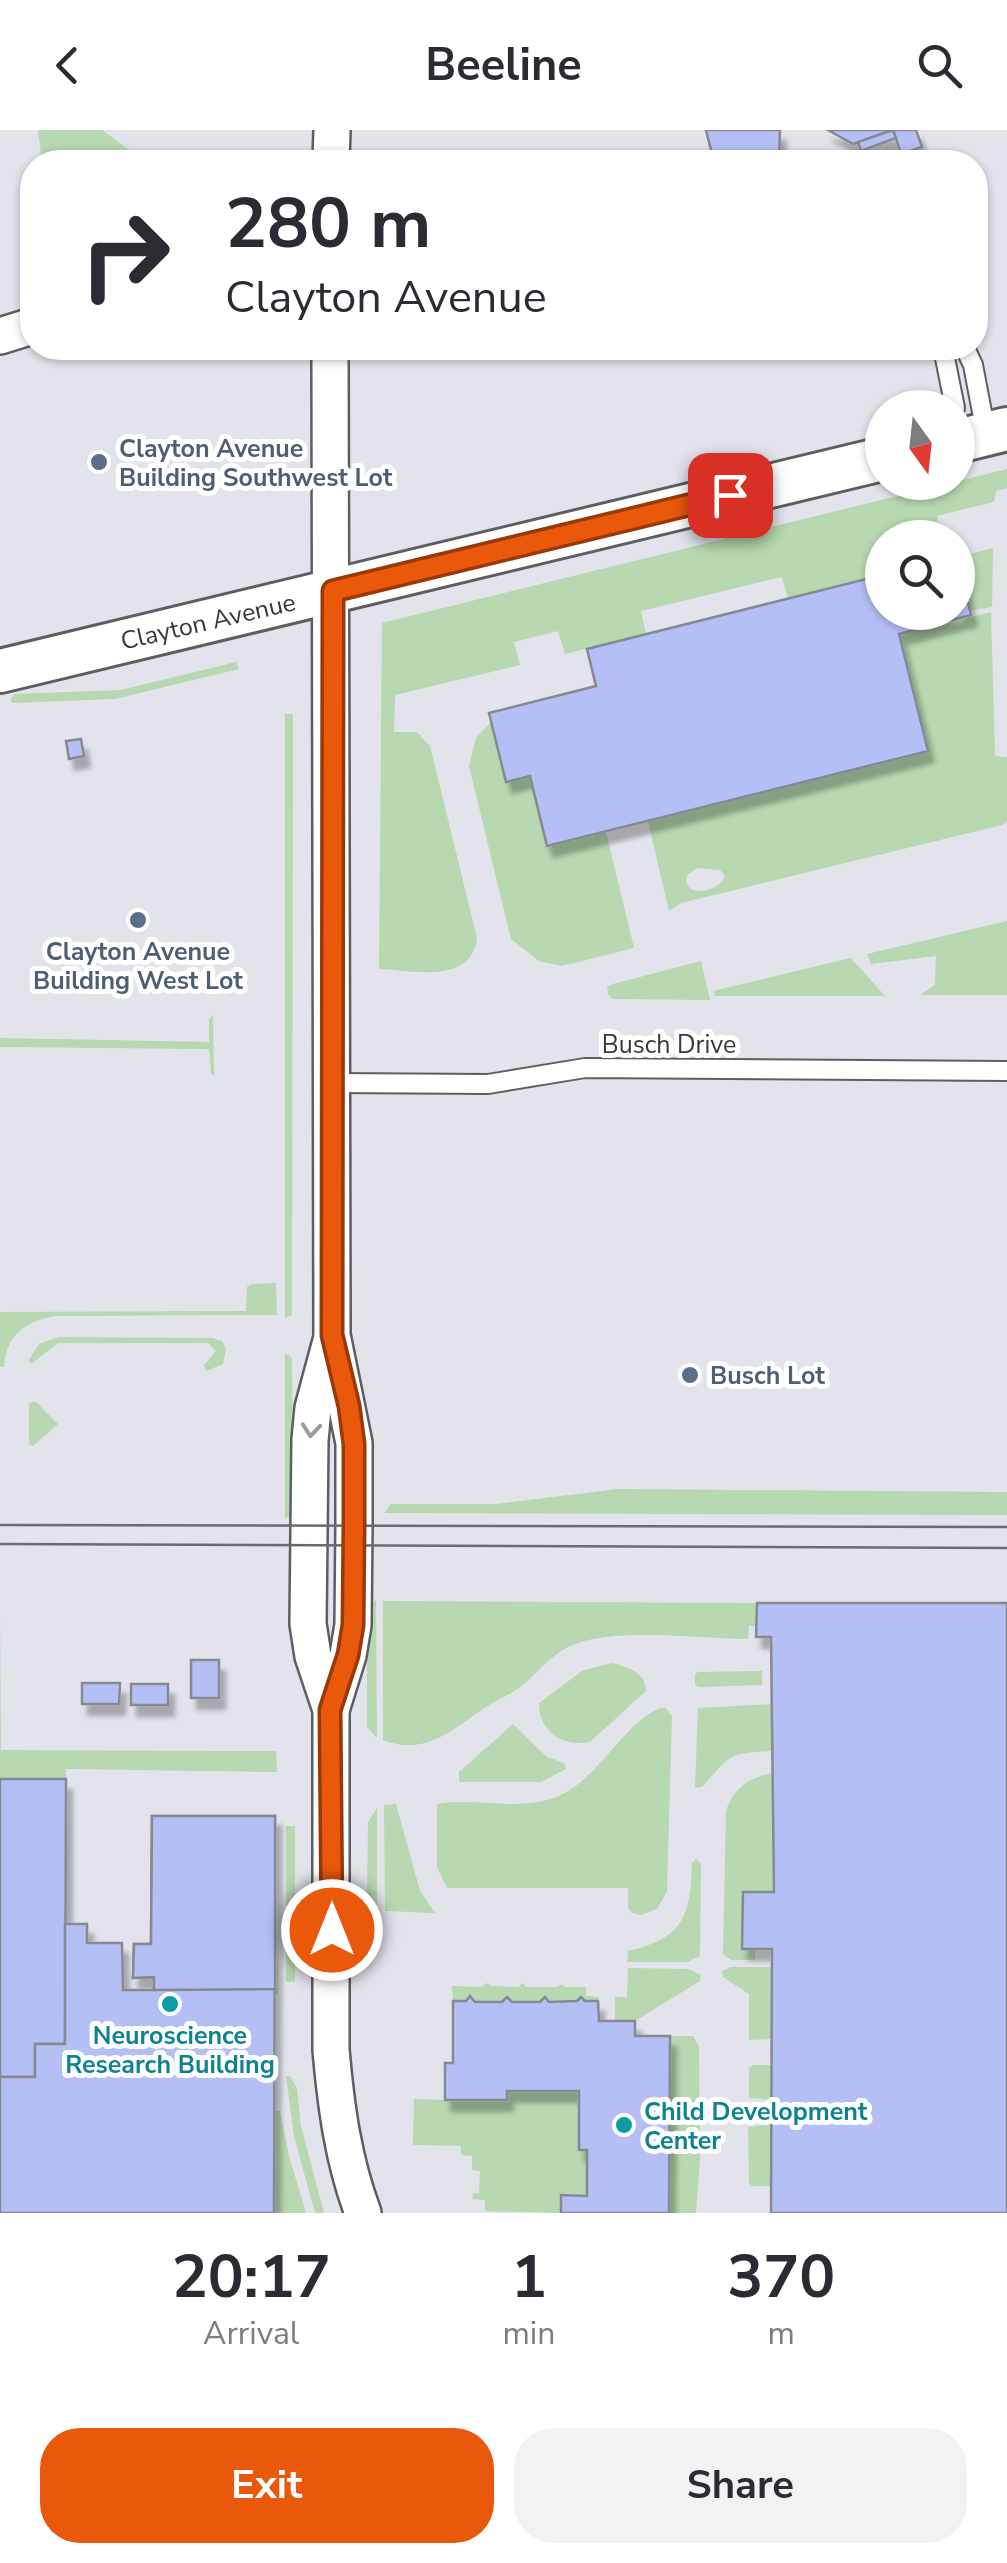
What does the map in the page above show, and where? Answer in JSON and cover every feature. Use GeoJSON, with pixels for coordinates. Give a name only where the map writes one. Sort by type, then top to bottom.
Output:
{"type":"FeatureCollection","features":[{"type":"Feature","properties":{"kind":"street"},"geometry":{"type":"LineString","coordinates":[[330,360],[332,1335],[313,1408],[310,1440],[308,1606],[313,1656],[330,1710],[331,2050],[340,2132],[362,2213]]}},
{"type":"Feature","properties":{"kind":"street","name":"Clayton Avenue"},"geometry":{"type":"LineString","coordinates":[[0,670],[865,462]]}},
{"type":"Feature","properties":{"kind":"lane"},"geometry":{"type":"LineString","coordinates":[[947,360],[958,390]]}},
{"type":"Feature","properties":{"kind":"lane"},"geometry":{"type":"LineString","coordinates":[[971,360],[972,390]]}},
{"type":"Feature","properties":{"kind":"lane","name":"Busch Drive"},"geometry":{"type":"LineString","coordinates":[[332,1083],[488,1084],[586,1068],[1007,1071]]}},
{"type":"Feature","properties":{"kind":"green space"},"geometry":{"type":"Polygon","coordinates":[[[38,130],[102,130],[129,150],[40,150],[38,130]]]}},
{"type":"Feature","properties":{"kind":"green space"},"geometry":{"type":"Polygon","coordinates":[[[1007,469],[1007,488],[996,491],[994,502],[937,516],[938,520],[865,520],[865,579],[788,599],[782,577],[641,611],[646,634],[565,654],[558,631],[514,642],[520,665],[395,695],[394,732],[417,732],[430,746],[477,938],[473,953],[453,969],[379,969],[382,623],[881,500],[975,500],[975,477],[1007,469]]]}},
{"type":"Feature","properties":{"kind":"green space"},"geometry":{"type":"Polygon","coordinates":[[[993,548],[992,607],[975,610],[975,553],[993,548]]]}},
{"type":"Feature","properties":{"kind":"green space"},"geometry":{"type":"Polygon","coordinates":[[[991,612],[995,756],[1007,757],[1007,821],[681,903],[669,911],[648,821],[928,751],[899,634],[916,630],[975,630],[975,616],[991,612]],[[698,868],[687,875],[686,882],[690,889],[700,891],[719,884],[725,876],[720,870],[698,868]]]}},
{"type":"Feature","properties":{"kind":"green space"},"geometry":{"type":"Polygon","coordinates":[[[236,662],[239,669],[115,699],[12,703],[10,699],[15,694],[121,690],[236,662]]]}},
{"type":"Feature","properties":{"kind":"green space"},"geometry":{"type":"Polygon","coordinates":[[[285,714],[293,714],[292,1315],[285,1318],[285,714]]]}},
{"type":"Feature","properties":{"kind":"green space"},"geometry":{"type":"Polygon","coordinates":[[[491,722],[506,782],[530,776],[547,845],[606,832],[634,948],[562,966],[539,961],[511,939],[469,766],[476,738],[491,722]]]}},
{"type":"Feature","properties":{"kind":"green space"},"geometry":{"type":"Polygon","coordinates":[[[1007,921],[1007,995],[920,995],[935,985],[936,956],[871,964],[867,954],[1007,921]]]}},
{"type":"Feature","properties":{"kind":"green space"},"geometry":{"type":"Polygon","coordinates":[[[851,958],[885,996],[715,996],[713,991],[851,958]]]}},
{"type":"Feature","properties":{"kind":"green space"},"geometry":{"type":"Polygon","coordinates":[[[701,961],[710,1000],[613,999],[608,994],[607,987],[613,984],[701,961]]]}},
{"type":"Feature","properties":{"kind":"green space"},"geometry":{"type":"Polygon","coordinates":[[[213,1015],[214,1075],[209,1049],[0,1047],[0,1038],[209,1042],[209,1019],[213,1015]]]}},
{"type":"Feature","properties":{"kind":"green space"},"geometry":{"type":"Polygon","coordinates":[[[276,1283],[277,1315],[44,1319],[26,1326],[13,1338],[4,1367],[0,1367],[0,1312],[246,1311],[247,1287],[276,1283]]]}},
{"type":"Feature","properties":{"kind":"green space"},"geometry":{"type":"Polygon","coordinates":[[[58,1337],[212,1338],[222,1341],[226,1349],[223,1364],[206,1371],[204,1365],[216,1351],[208,1343],[58,1343],[31,1364],[29,1360],[39,1344],[58,1337]]]}},
{"type":"Feature","properties":{"kind":"green space"},"geometry":{"type":"Polygon","coordinates":[[[285,1353],[292,1358],[293,1517],[285,1518],[285,1353]]]}},
{"type":"Feature","properties":{"kind":"green space"},"geometry":{"type":"Polygon","coordinates":[[[32,1402],[58,1424],[33,1446],[29,1444],[32,1402]]]}},
{"type":"Feature","properties":{"kind":"green space"},"geometry":{"type":"Polygon","coordinates":[[[618,1489],[1007,1492],[1007,1515],[385,1513],[390,1504],[496,1504],[618,1489]]]}},
{"type":"Feature","properties":{"kind":"green space"},"geometry":{"type":"Polygon","coordinates":[[[376,1600],[377,1738],[367,1727],[367,1606],[376,1600]]]}},
{"type":"Feature","properties":{"kind":"green space"},"geometry":{"type":"Polygon","coordinates":[[[383,1601],[757,1603],[757,1626],[749,1626],[748,1639],[634,1635],[573,1645],[519,1688],[450,1732],[412,1745],[383,1740],[383,1601]]]}},
{"type":"Feature","properties":{"kind":"green space"},"geometry":{"type":"Polygon","coordinates":[[[0,1614],[1,1750],[276,1751],[277,1772],[66,1769],[66,1779],[0,1779],[0,1614]]]}},
{"type":"Feature","properties":{"kind":"green space"},"geometry":{"type":"Polygon","coordinates":[[[611,1663],[639,1675],[646,1691],[590,1742],[570,1742],[554,1735],[543,1722],[539,1703],[582,1671],[611,1663]]]}},
{"type":"Feature","properties":{"kind":"green space"},"geometry":{"type":"Polygon","coordinates":[[[762,1671],[762,1685],[695,1684],[698,1672],[762,1671]]]}},
{"type":"Feature","properties":{"kind":"green space"},"geometry":{"type":"Polygon","coordinates":[[[772,1704],[772,1751],[737,1755],[702,1787],[695,1788],[698,1708],[772,1704]]]}},
{"type":"Feature","properties":{"kind":"green space"},"geometry":{"type":"Polygon","coordinates":[[[666,1708],[672,1716],[667,1891],[658,1908],[641,1915],[632,1913],[628,1907],[628,1888],[447,1888],[437,1867],[437,1804],[531,1803],[561,1795],[587,1776],[635,1725],[666,1708]]]}},
{"type":"Feature","properties":{"kind":"green space"},"geometry":{"type":"Polygon","coordinates":[[[513,1724],[547,1757],[564,1763],[566,1769],[541,1782],[459,1782],[459,1772],[513,1724]]]}},
{"type":"Feature","properties":{"kind":"green space"},"geometry":{"type":"Polygon","coordinates":[[[773,1773],[774,1892],[743,1892],[742,1948],[755,1949],[755,1960],[731,1960],[723,1954],[726,1811],[744,1785],[773,1773]]]}},
{"type":"Feature","properties":{"kind":"green space"},"geometry":{"type":"Polygon","coordinates":[[[396,1804],[420,1891],[435,1913],[385,1911],[384,1805],[396,1804]]]}},
{"type":"Feature","properties":{"kind":"green space"},"geometry":{"type":"Polygon","coordinates":[[[377,1808],[377,1912],[367,1904],[368,1822],[377,1808]]]}},
{"type":"Feature","properties":{"kind":"green space"},"geometry":{"type":"Polygon","coordinates":[[[275,1816],[278,1994],[275,1994],[275,1816]]]}},
{"type":"Feature","properties":{"kind":"green space"},"geometry":{"type":"Polygon","coordinates":[[[286,1826],[295,1826],[295,1982],[286,1982],[286,1826]]]}},
{"type":"Feature","properties":{"kind":"green space"},"geometry":{"type":"Polygon","coordinates":[[[696,1859],[701,1863],[700,1956],[687,1962],[627,1962],[628,1951],[661,1939],[680,1922],[686,1911],[692,1863],[696,1859]]]}},
{"type":"Feature","properties":{"kind":"green space"},"geometry":{"type":"Polygon","coordinates":[[[731,1967],[772,1967],[771,2039],[749,2040],[749,1994],[723,1977],[722,1971],[731,1967]]]}},
{"type":"Feature","properties":{"kind":"green space"},"geometry":{"type":"Polygon","coordinates":[[[628,1968],[688,1969],[701,1975],[700,1981],[635,2021],[615,2022],[615,1997],[627,1997],[628,1968]]]}},
{"type":"Feature","properties":{"kind":"green space"},"geometry":{"type":"Polygon","coordinates":[[[487,1983],[586,1987],[586,1996],[599,1997],[598,2001],[581,1997],[577,2001],[549,2002],[545,1998],[540,2002],[512,2002],[507,1997],[502,2002],[475,2002],[470,1997],[453,2001],[452,1986],[482,1987],[487,1983]]]}},
{"type":"Feature","properties":{"kind":"green space"},"geometry":{"type":"Polygon","coordinates":[[[670,2036],[693,2036],[699,2046],[700,2160],[696,2213],[669,2213],[670,2036]]]}},
{"type":"Feature","properties":{"kind":"green space"},"geometry":{"type":"Polygon","coordinates":[[[771,2065],[771,2100],[749,2098],[749,2068],[771,2065]]]}},
{"type":"Feature","properties":{"kind":"green space"},"geometry":{"type":"Polygon","coordinates":[[[286,2076],[297,2088],[301,2126],[324,2213],[315,2213],[294,2136],[286,2076]]]}},
{"type":"Feature","properties":{"kind":"green space"},"geometry":{"type":"Polygon","coordinates":[[[507,2091],[579,2091],[580,2150],[587,2150],[587,2196],[561,2196],[561,2213],[485,2211],[485,2200],[472,2199],[473,2193],[479,2193],[480,2171],[472,2170],[472,2156],[461,2155],[461,2146],[413,2145],[414,2099],[445,2100],[507,2091]]]}},
{"type":"Feature","properties":{"kind":"green space"},"geometry":{"type":"Polygon","coordinates":[[[275,2111],[280,2111],[306,2213],[274,2213],[275,2111]]]}},
{"type":"Feature","properties":{"kind":"green space"},"geometry":{"type":"Polygon","coordinates":[[[771,2124],[771,2186],[752,2186],[748,2127],[771,2124]]]}},
{"type":"Feature","properties":{"kind":"building"},"geometry":{"type":"Polygon","coordinates":[[[706,130],[780,130],[779,150],[711,150],[706,130]]]}},
{"type":"Feature","properties":{"kind":"building"},"geometry":{"type":"Polygon","coordinates":[[[828,130],[893,130],[853,144],[828,130]]]}},
{"type":"Feature","properties":{"kind":"building"},"geometry":{"type":"Polygon","coordinates":[[[893,130],[916,130],[922,147],[900,150],[893,130]]]}},
{"type":"Feature","properties":{"kind":"building"},"geometry":{"type":"Polygon","coordinates":[[[893,130],[896,138],[864,150],[858,142],[893,130]]]}},
{"type":"Feature","properties":{"kind":"building"},"geometry":{"type":"Polygon","coordinates":[[[865,579],[865,630],[914,630],[899,634],[928,751],[547,846],[530,776],[506,782],[489,713],[596,686],[587,649],[865,579]]]}},
{"type":"Feature","properties":{"kind":"building"},"geometry":{"type":"Polygon","coordinates":[[[81,739],[84,756],[69,759],[66,741],[81,739]]]}},
{"type":"Feature","properties":{"kind":"building"},"geometry":{"type":"Polygon","coordinates":[[[757,1603],[1007,1603],[1007,2213],[771,2213],[772,1949],[742,1949],[743,1892],[774,1892],[771,1637],[756,1637],[757,1603]]]}},
{"type":"Feature","properties":{"kind":"building"},"geometry":{"type":"Polygon","coordinates":[[[191,1660],[219,1660],[219,1698],[191,1698],[191,1660]]]}},
{"type":"Feature","properties":{"kind":"building"},"geometry":{"type":"Polygon","coordinates":[[[82,1683],[120,1683],[119,1704],[82,1704],[82,1683]]]}},
{"type":"Feature","properties":{"kind":"building"},"geometry":{"type":"Polygon","coordinates":[[[131,1684],[168,1684],[168,1705],[131,1705],[131,1684]]]}},
{"type":"Feature","properties":{"kind":"building"},"geometry":{"type":"Polygon","coordinates":[[[0,1779],[66,1779],[65,2044],[35,2044],[35,2077],[0,2077],[0,1779]]]}},
{"type":"Feature","properties":{"kind":"building","name":"Neuroscience Research Building"},"geometry":{"type":"Polygon","coordinates":[[[152,1816],[275,1816],[274,2213],[0,2213],[0,2077],[35,2077],[35,2044],[65,2044],[65,1924],[87,1924],[87,1943],[122,1943],[123,1990],[154,1990],[154,1977],[133,1978],[134,1944],[151,1944],[152,1816]]]}},
{"type":"Feature","properties":{"kind":"building"},"geometry":{"type":"Polygon","coordinates":[[[152,1816],[275,1816],[275,1989],[154,1990],[154,1977],[133,1978],[134,1944],[151,1944],[152,1816]]]}},
{"type":"Feature","properties":{"kind":"building","name":"Child Development Center"},"geometry":{"type":"Polygon","coordinates":[[[470,1996],[475,2002],[502,2002],[507,1997],[512,2002],[540,2002],[545,1997],[549,2002],[577,2001],[581,1997],[598,2001],[599,2021],[635,2021],[635,2036],[670,2036],[669,2213],[561,2213],[561,2195],[587,2196],[587,2150],[579,2150],[579,2091],[507,2091],[507,2100],[445,2100],[445,2063],[453,2063],[453,2001],[466,2001],[470,1996]]]}},
{"type":"Feature","properties":{"kind":"tram line"},"geometry":{"type":"LineString","coordinates":[[0,1525],[1007,1527]]}},
{"type":"Feature","properties":{"kind":"tram line"},"geometry":{"type":"LineString","coordinates":[[0,1544],[1007,1548]]}},
{"type":"Feature","properties":{"kind":"place","name":"Clayton Avenue Building Southwest Lot"},"geometry":{"type":"Point","coordinates":[99,462]}},
{"type":"Feature","properties":{"kind":"place","name":"Clayton Avenue Building West Lot"},"geometry":{"type":"Point","coordinates":[138,920]}},
{"type":"Feature","properties":{"kind":"place","name":"Busch Lot"},"geometry":{"type":"Point","coordinates":[690,1375]}},
{"type":"Feature","properties":{"kind":"place","name":"Neuroscience Research Building"},"geometry":{"type":"Point","coordinates":[170,2004]}},
{"type":"Feature","properties":{"kind":"place","name":"Child Development Center"},"geometry":{"type":"Point","coordinates":[624,2125]}},
{"type":"Feature","properties":{"kind":"route"},"geometry":{"type":"LineString","coordinates":[[332,1930],[330,1710],[348,1655],[353,1625],[354,1525],[354,1444],[332,1335],[333,591],[730,495]]}}]}
